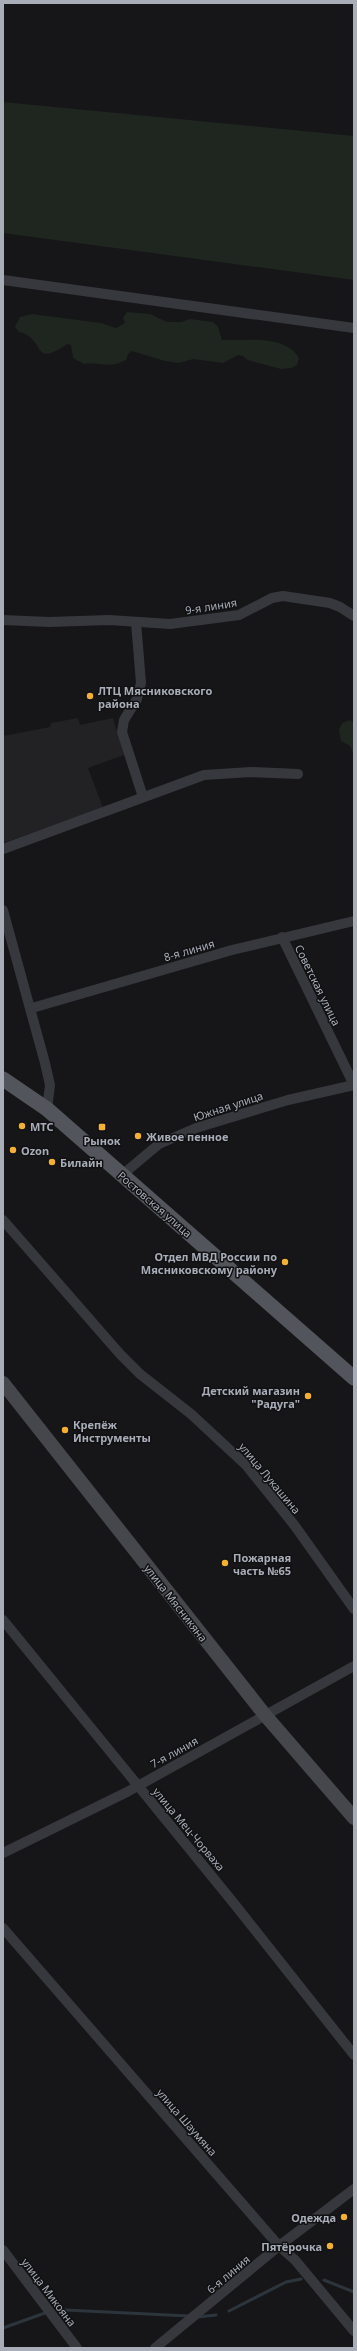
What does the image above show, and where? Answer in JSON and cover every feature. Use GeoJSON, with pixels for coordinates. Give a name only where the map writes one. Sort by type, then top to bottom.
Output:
{"type":"FeatureCollection","features":[{"type":"Feature","properties":{"kind":"main road","name":"Ростовская улица"},"geometry":{"type":"LineString","coordinates":[[3,1079],[47,1109],[354,1378]]}},
{"type":"Feature","properties":{"kind":"street"},"geometry":{"type":"LineString","coordinates":[[3,280],[354,328]]}},
{"type":"Feature","properties":{"kind":"street","name":"9-я линия"},"geometry":{"type":"LineString","coordinates":[[3,620],[49,622],[109,620],[170,624],[229,618],[240,615],[272,598],[283,596],[330,603],[340,607],[354,616]]}},
{"type":"Feature","properties":{"kind":"street"},"geometry":{"type":"LineString","coordinates":[[136,622],[141,683],[137,699],[124,720],[122,732],[143,797]]}},
{"type":"Feature","properties":{"kind":"street"},"geometry":{"type":"LineString","coordinates":[[3,849],[204,775],[251,772],[298,774]]}},
{"type":"Feature","properties":{"kind":"street"},"geometry":{"type":"LineString","coordinates":[[3,910],[32,1008],[50,1084],[47,1109]]}},
{"type":"Feature","properties":{"kind":"street","name":"8-я линия"},"geometry":{"type":"LineString","coordinates":[[32,1008],[282,937],[354,921]]}},
{"type":"Feature","properties":{"kind":"street","name":"Советская улица"},"geometry":{"type":"LineString","coordinates":[[282,937],[354,1085]]}},
{"type":"Feature","properties":{"kind":"street","name":"Южная улица"},"geometry":{"type":"LineString","coordinates":[[122,1175],[159,1144],[196,1128],[288,1100],[354,1085]]}},
{"type":"Feature","properties":{"kind":"street","name":"улица Лукашина"},"geometry":{"type":"LineString","coordinates":[[3,1220],[120,1354],[140,1374],[201,1423],[246,1465],[295,1526],[354,1609]]}},
{"type":"Feature","properties":{"kind":"street","name":"улица Мясникяна"},"geometry":{"type":"LineString","coordinates":[[3,1383],[265,1715],[354,1818]]}},
{"type":"Feature","properties":{"kind":"street","name":"улица Мец-Чорваха"},"geometry":{"type":"LineString","coordinates":[[3,1620],[232,1901],[354,2055]]}},
{"type":"Feature","properties":{"kind":"street","name":"7-я линия"},"geometry":{"type":"LineString","coordinates":[[3,1853],[137,1786],[354,1666]]}},
{"type":"Feature","properties":{"kind":"street","name":"улица Шаумяна"},"geometry":{"type":"LineString","coordinates":[[3,1928],[279,2246],[304,2271],[354,2331]]}},
{"type":"Feature","properties":{"kind":"street","name":"6-я линия"},"geometry":{"type":"LineString","coordinates":[[155,2348],[204,2310],[279,2246],[354,2189]]}},
{"type":"Feature","properties":{"kind":"street","name":"улица Микояна"},"geometry":{"type":"LineString","coordinates":[[3,2250],[77,2348]]}},
{"type":"Feature","properties":{"kind":"shaded area"},"geometry":{"type":"Polygon","coordinates":[[[3,102],[354,136],[354,280],[3,233],[3,102]]]}},
{"type":"Feature","properties":{"kind":"shaded area"},"geometry":{"type":"Polygon","coordinates":[[[127,312],[150,314],[167,322],[181,322],[190,319],[213,322],[218,327],[222,340],[264,340],[284,345],[293,350],[299,358],[297,365],[291,368],[281,369],[248,360],[243,356],[238,355],[223,363],[193,359],[179,363],[165,361],[132,351],[128,354],[126,360],[120,363],[110,365],[84,364],[73,358],[71,345],[67,344],[48,354],[43,353],[33,340],[19,332],[15,327],[20,317],[32,314],[101,323],[116,328],[125,323],[123,318],[127,312]]]}},
{"type":"Feature","properties":{"kind":"shaded area"},"geometry":{"type":"Polygon","coordinates":[[[78,718],[80,725],[113,718],[124,755],[88,768],[103,808],[3,843],[3,736],[50,727],[51,723],[78,718]]]}},
{"type":"Feature","properties":{"kind":"shaded area"},"geometry":{"type":"Polygon","coordinates":[[[350,720],[354,722],[354,755],[350,746],[341,741],[339,730],[342,723],[350,720]]]}},
{"type":"Feature","properties":{"kind":"waterway"},"geometry":{"type":"LineString","coordinates":[[229,2311],[286,2282],[301,2279]]}},
{"type":"Feature","properties":{"kind":"waterway"},"geometry":{"type":"LineString","coordinates":[[324,2280],[354,2292]]}},
{"type":"Feature","properties":{"kind":"waterway"},"geometry":{"type":"LineString","coordinates":[[65,2310],[189,2316]]}},
{"type":"Feature","properties":{"kind":"waterway"},"geometry":{"type":"LineString","coordinates":[[3,2328],[45,2313]]}},
{"type":"Feature","properties":{"kind":"waterway"},"geometry":{"type":"LineString","coordinates":[[198,2317],[216,2315]]}},
{"type":"Feature","properties":{"kind":"place","name":"ЛТЦ Мясниковского района"},"geometry":{"type":"Point","coordinates":[90,696]}},
{"type":"Feature","properties":{"kind":"place","name":"МТС"},"geometry":{"type":"Point","coordinates":[22,1126]}},
{"type":"Feature","properties":{"kind":"place","name":"Рынок"},"geometry":{"type":"Point","coordinates":[102,1127]}},
{"type":"Feature","properties":{"kind":"place","name":"Живое пенное"},"geometry":{"type":"Point","coordinates":[138,1136]}},
{"type":"Feature","properties":{"kind":"place","name":"Ozon"},"geometry":{"type":"Point","coordinates":[13,1150]}},
{"type":"Feature","properties":{"kind":"place","name":"Билайн"},"geometry":{"type":"Point","coordinates":[52,1162]}},
{"type":"Feature","properties":{"kind":"place","name":"Отдел МВД России по Мясниковскому району"},"geometry":{"type":"Point","coordinates":[285,1262]}},
{"type":"Feature","properties":{"kind":"place","name":"Детский магазин \"Радуга\""},"geometry":{"type":"Point","coordinates":[308,1396]}},
{"type":"Feature","properties":{"kind":"place","name":"Крепёж Инструменты"},"geometry":{"type":"Point","coordinates":[65,1430]}},
{"type":"Feature","properties":{"kind":"place","name":"Пожарная часть №65"},"geometry":{"type":"Point","coordinates":[225,1563]}},
{"type":"Feature","properties":{"kind":"place","name":"Одежда"},"geometry":{"type":"Point","coordinates":[344,2217]}},
{"type":"Feature","properties":{"kind":"place","name":"Пятёрочка"},"geometry":{"type":"Point","coordinates":[330,2246]}}]}
